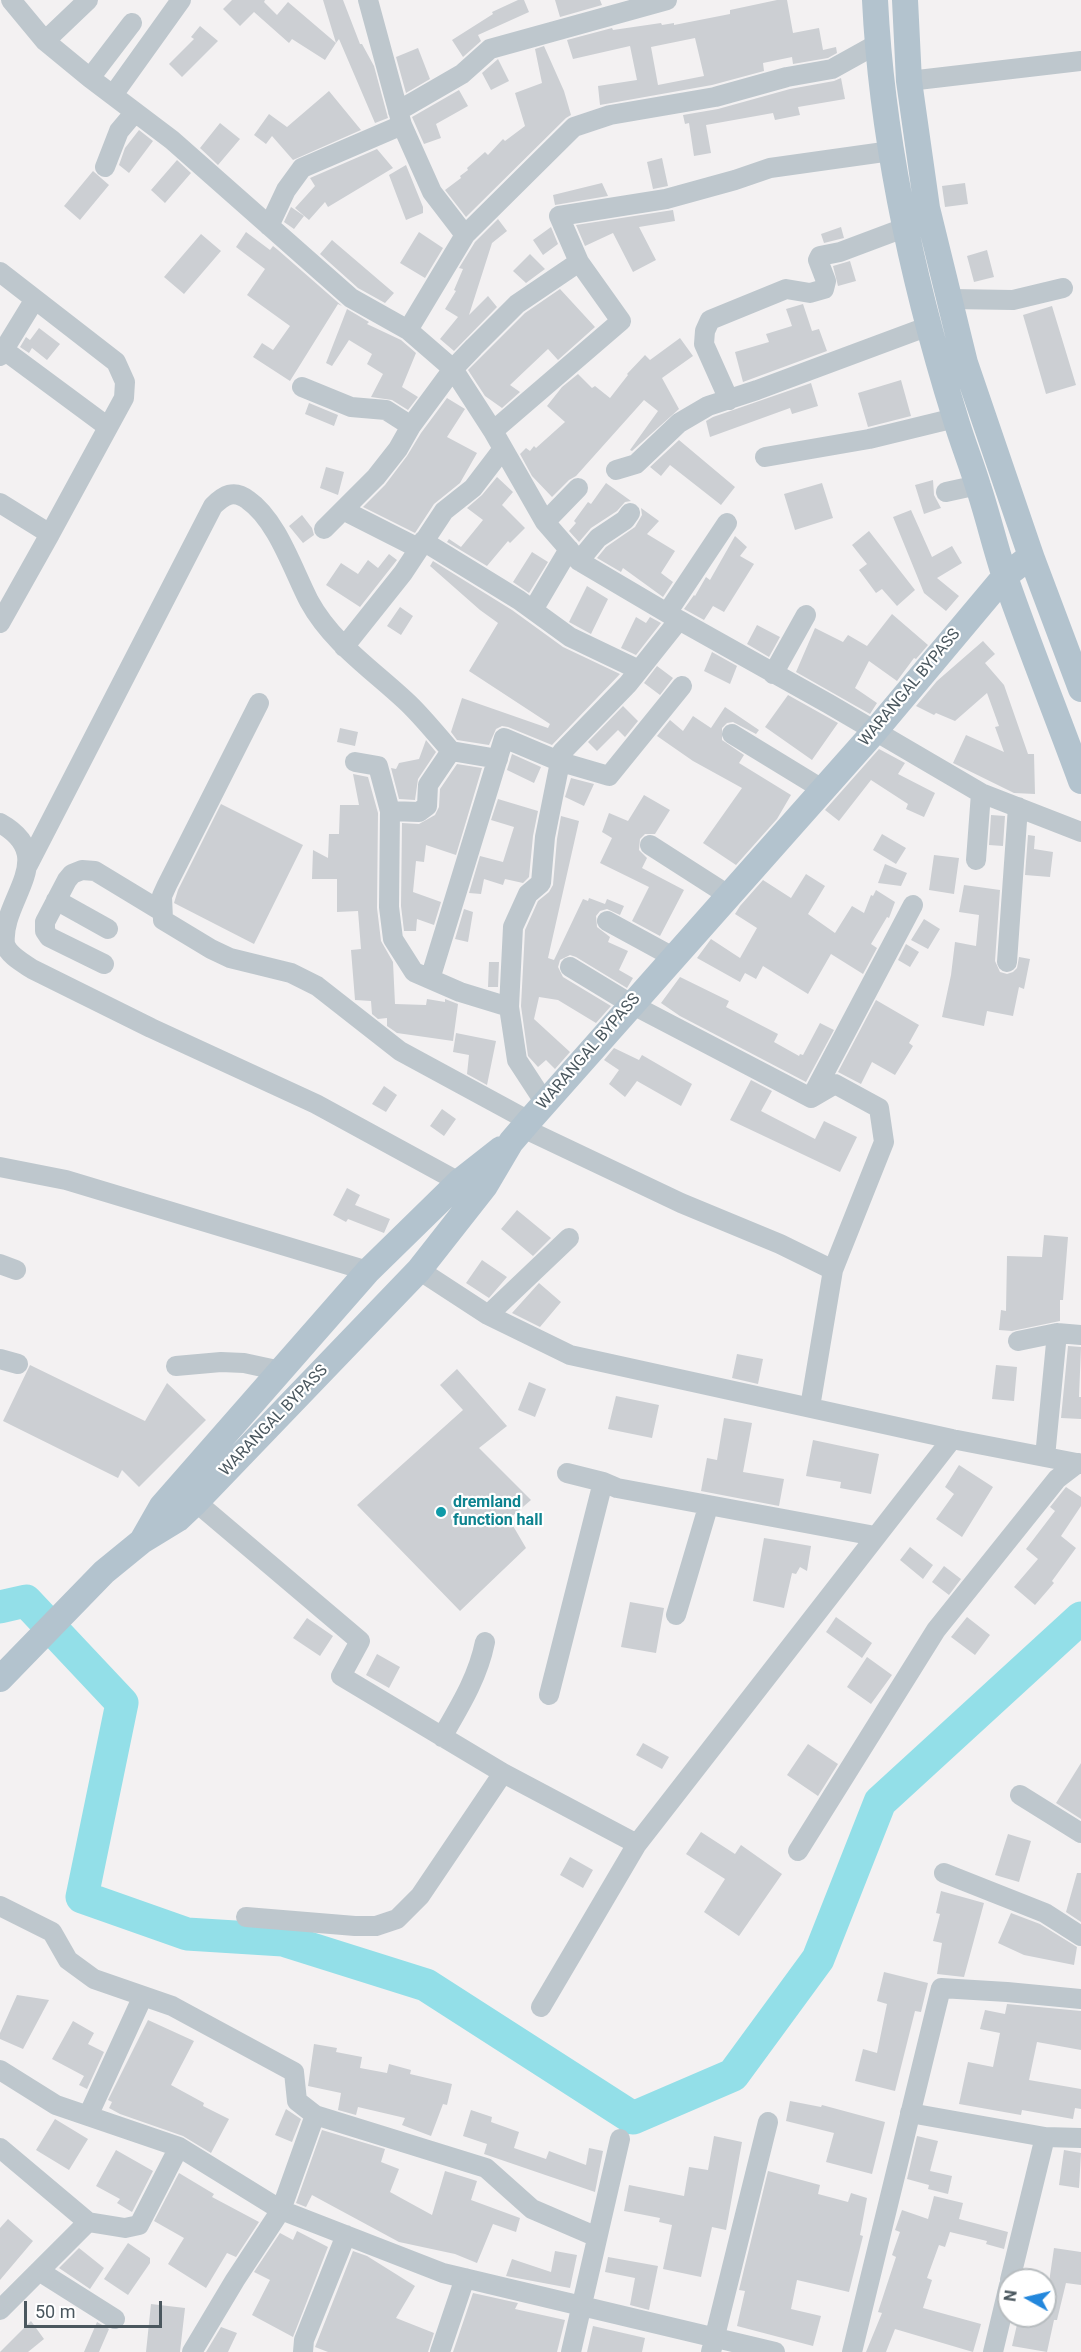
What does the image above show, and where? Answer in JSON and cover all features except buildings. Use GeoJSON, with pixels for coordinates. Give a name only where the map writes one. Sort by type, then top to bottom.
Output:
{"type":"FeatureCollection","features":[{"type":"Feature","properties":{"kind":"main road"},"geometry":{"type":"LineString","coordinates":[[875,0],[877,44],[891,151],[904,228],[929,326],[955,418],[1005,576],[1081,781]]}},
{"type":"Feature","properties":{"kind":"main road"},"geometry":{"type":"LineString","coordinates":[[904,0],[909,81],[927,208],[969,374],[1031,556],[1081,689]]}},
{"type":"Feature","properties":{"kind":"main road","name":"WARANGAL BYPASS"},"geometry":{"type":"LineString","coordinates":[[142,1541],[178,1519],[196,1502],[419,1270],[485,1186],[527,1123],[875,730],[1005,576],[1031,556]]}},
{"type":"Feature","properties":{"kind":"main road"},"geometry":{"type":"LineString","coordinates":[[0,1680],[104,1572],[142,1541],[162,1506],[368,1271],[459,1182],[527,1123]]}},
{"type":"Feature","properties":{"kind":"street"},"geometry":{"type":"LineString","coordinates":[[11,0],[45,40],[90,78],[172,140],[351,298],[408,330],[453,369],[493,431],[545,522],[574,555],[673,616],[875,730],[981,793],[1081,832]]}},
{"type":"Feature","properties":{"kind":"street"},"geometry":{"type":"LineString","coordinates":[[45,40],[88,0]]}},
{"type":"Feature","properties":{"kind":"street"},"geometry":{"type":"LineString","coordinates":[[113,95],[181,0]]}},
{"type":"Feature","properties":{"kind":"street"},"geometry":{"type":"LineString","coordinates":[[269,226],[286,190],[302,168],[400,118],[462,74],[490,49],[615,7],[667,0]]}},
{"type":"Feature","properties":{"kind":"street"},"geometry":{"type":"LineString","coordinates":[[372,2],[400,118],[432,192],[465,235]]}},
{"type":"Feature","properties":{"kind":"street"},"geometry":{"type":"LineString","coordinates":[[90,78],[132,22]]}},
{"type":"Feature","properties":{"kind":"street"},"geometry":{"type":"LineString","coordinates":[[408,330],[465,235],[574,127],[610,115],[715,97],[787,77],[831,69],[877,44]]}},
{"type":"Feature","properties":{"kind":"street"},"geometry":{"type":"LineString","coordinates":[[909,81],[1081,62]]}},
{"type":"Feature","properties":{"kind":"street"},"geometry":{"type":"LineString","coordinates":[[105,168],[119,131],[135,112]]}},
{"type":"Feature","properties":{"kind":"street"},"geometry":{"type":"LineString","coordinates":[[493,431],[621,321],[579,262],[559,216],[666,199],[770,168],[891,151]]}},
{"type":"Feature","properties":{"kind":"street"},"geometry":{"type":"LineString","coordinates":[[729,400],[704,344],[705,332],[711,320],[786,289],[810,293],[824,289],[826,281],[818,260],[820,256],[840,252],[904,228]]}},
{"type":"Feature","properties":{"kind":"street"},"geometry":{"type":"LineString","coordinates":[[324,529],[376,477],[453,369],[517,304],[579,262]]}},
{"type":"Feature","properties":{"kind":"street"},"geometry":{"type":"LineString","coordinates":[[0,272],[116,362],[122,370],[125,382],[124,398],[50,534],[1,617]]}},
{"type":"Feature","properties":{"kind":"street"},"geometry":{"type":"LineString","coordinates":[[951,299],[1013,300],[1063,288]]}},
{"type":"Feature","properties":{"kind":"street"},"geometry":{"type":"LineString","coordinates":[[35,300],[1,351],[108,428]]}},
{"type":"Feature","properties":{"kind":"street"},"geometry":{"type":"LineString","coordinates":[[616,470],[636,464],[679,423],[708,406],[929,326]]}},
{"type":"Feature","properties":{"kind":"street"},"geometry":{"type":"LineString","coordinates":[[302,387],[351,407],[386,410],[411,426]]}},
{"type":"Feature","properties":{"kind":"street"},"geometry":{"type":"LineString","coordinates":[[765,457],[868,439],[955,418]]}},
{"type":"Feature","properties":{"kind":"street"},"geometry":{"type":"LineString","coordinates":[[344,647],[403,573],[444,511],[473,488],[502,450]]}},
{"type":"Feature","properties":{"kind":"street"},"geometry":{"type":"LineString","coordinates":[[946,492],[978,485]]}},
{"type":"Feature","properties":{"kind":"street"},"geometry":{"type":"LineString","coordinates":[[545,522],[578,488]]}},
{"type":"Feature","properties":{"kind":"street"},"geometry":{"type":"LineString","coordinates":[[459,1182],[316,1104],[32,969],[15,957],[5,945],[5,924],[28,865],[213,506],[224,495],[234,493],[246,498],[255,506],[272,527],[310,603],[344,647],[412,707],[451,751],[498,759]]}},
{"type":"Feature","properties":{"kind":"street"},"geometry":{"type":"LineString","coordinates":[[0,503],[50,534]]}},
{"type":"Feature","properties":{"kind":"street"},"geometry":{"type":"LineString","coordinates":[[343,510],[421,545],[532,610],[570,637],[639,670]]}},
{"type":"Feature","properties":{"kind":"street"},"geometry":{"type":"LineString","coordinates":[[532,610],[574,555],[625,520],[630,513]]}},
{"type":"Feature","properties":{"kind":"street"},"geometry":{"type":"LineString","coordinates":[[527,1123],[509,1007],[513,927],[528,894],[542,882],[545,837],[562,752],[639,670],[727,523]]}},
{"type":"Feature","properties":{"kind":"street"},"geometry":{"type":"LineString","coordinates":[[773,674],[806,615]]}},
{"type":"Feature","properties":{"kind":"street"},"geometry":{"type":"LineString","coordinates":[[430,979],[504,738],[561,762],[609,776],[682,686]]}},
{"type":"Feature","properties":{"kind":"street"},"geometry":{"type":"LineString","coordinates":[[259,703],[162,896],[163,920],[211,950],[230,958],[291,973],[317,986],[400,1051],[527,1123],[681,1203],[780,1244],[833,1270]]}},
{"type":"Feature","properties":{"kind":"street"},"geometry":{"type":"LineString","coordinates":[[732,734],[822,789]]}},
{"type":"Feature","properties":{"kind":"street"},"geometry":{"type":"LineString","coordinates":[[390,811],[419,812],[427,806],[428,785],[451,751]]}},
{"type":"Feature","properties":{"kind":"street"},"geometry":{"type":"LineString","coordinates":[[355,762],[378,766],[390,811],[389,907],[393,939],[414,972],[460,992],[509,1007]]}},
{"type":"Feature","properties":{"kind":"street"},"geometry":{"type":"LineString","coordinates":[[976,860],[981,793]]}},
{"type":"Feature","properties":{"kind":"street"},"geometry":{"type":"LineString","coordinates":[[1006,962],[1017,807]]}},
{"type":"Feature","properties":{"kind":"street"},"geometry":{"type":"LineString","coordinates":[[0,824],[22,841],[28,865]]}},
{"type":"Feature","properties":{"kind":"street"},"geometry":{"type":"LineString","coordinates":[[650,845],[728,895]]}},
{"type":"Feature","properties":{"kind":"street"},"geometry":{"type":"LineString","coordinates":[[104,964],[49,937],[45,931],[45,922],[72,874],[82,870],[95,871],[161,911]]}},
{"type":"Feature","properties":{"kind":"street"},"geometry":{"type":"LineString","coordinates":[[56,900],[108,929]]}},
{"type":"Feature","properties":{"kind":"street"},"geometry":{"type":"LineString","coordinates":[[811,1098],[913,905]]}},
{"type":"Feature","properties":{"kind":"street"},"geometry":{"type":"LineString","coordinates":[[607,921],[673,957]]}},
{"type":"Feature","properties":{"kind":"street"},"geometry":{"type":"LineString","coordinates":[[570,967],[631,1004],[811,1098]]}},
{"type":"Feature","properties":{"kind":"street"},"geometry":{"type":"LineString","coordinates":[[810,1407],[833,1270],[884,1142],[879,1108],[836,1084],[811,1098]]}},
{"type":"Feature","properties":{"kind":"street"},"geometry":{"type":"LineString","coordinates":[[0,1167],[66,1180],[368,1271]]}},
{"type":"Feature","properties":{"kind":"street"},"geometry":{"type":"LineString","coordinates":[[488,1315],[568,1238]]}},
{"type":"Feature","properties":{"kind":"street"},"geometry":{"type":"LineString","coordinates":[[419,1270],[488,1315],[570,1355],[952,1439],[1079,1463]]}},
{"type":"Feature","properties":{"kind":"street"},"geometry":{"type":"LineString","coordinates":[[1018,1341],[1057,1334],[1081,1335]]}},
{"type":"Feature","properties":{"kind":"street"},"geometry":{"type":"LineString","coordinates":[[1046,1457],[1057,1334]]}},
{"type":"Feature","properties":{"kind":"street"},"geometry":{"type":"LineString","coordinates":[[176,1366],[220,1362],[244,1363],[280,1371]]}},
{"type":"Feature","properties":{"kind":"street"},"geometry":{"type":"LineString","coordinates":[[541,2007],[637,1844],[952,1439]]}},
{"type":"Feature","properties":{"kind":"street"},"geometry":{"type":"LineString","coordinates":[[798,1851],[936,1630],[1057,1479],[1079,1463]]}},
{"type":"Feature","properties":{"kind":"street"},"geometry":{"type":"LineString","coordinates":[[567,1473],[617,1488],[875,1536]]}},
{"type":"Feature","properties":{"kind":"street"},"geometry":{"type":"LineString","coordinates":[[549,1695],[603,1482]]}},
{"type":"Feature","properties":{"kind":"street"},"geometry":{"type":"LineString","coordinates":[[196,1502],[360,1641],[341,1676],[504,1773],[637,1844]]}},
{"type":"Feature","properties":{"kind":"street"},"geometry":{"type":"LineString","coordinates":[[676,1615],[708,1506]]}},
{"type":"Feature","properties":{"kind":"street"},"geometry":{"type":"LineString","coordinates":[[442,1737],[472,1684],[481,1664],[486,1642]]}},
{"type":"Feature","properties":{"kind":"street"},"geometry":{"type":"LineString","coordinates":[[246,1917],[355,1926],[376,1926],[397,1919],[420,1896],[504,1773]]}},
{"type":"Feature","properties":{"kind":"street"},"geometry":{"type":"LineString","coordinates":[[1020,1795],[1081,1833]]}},
{"type":"Feature","properties":{"kind":"street"},"geometry":{"type":"LineString","coordinates":[[944,1873],[1045,1913],[1081,1936]]}},
{"type":"Feature","properties":{"kind":"street"},"geometry":{"type":"LineString","coordinates":[[0,1906],[52,1932],[68,1959],[94,1979],[172,2006],[294,2072],[297,2101],[315,2115],[486,2168],[532,2209],[597,2237]]}},
{"type":"Feature","properties":{"kind":"street"},"geometry":{"type":"LineString","coordinates":[[852,2352],[941,1988],[1081,1999]]}},
{"type":"Feature","properties":{"kind":"street"},"geometry":{"type":"LineString","coordinates":[[88,2116],[143,1996]]}},
{"type":"Feature","properties":{"kind":"street"},"geometry":{"type":"LineString","coordinates":[[0,2070],[56,2105],[179,2147],[281,2210],[443,2273],[581,2306],[712,2345],[775,2352]]}},
{"type":"Feature","properties":{"kind":"street"},"geometry":{"type":"LineString","coordinates":[[910,2113],[1045,2137],[1081,2138]]}},
{"type":"Feature","properties":{"kind":"street"},"geometry":{"type":"LineString","coordinates":[[192,2352],[235,2280],[281,2210],[315,2115]]}},
{"type":"Feature","properties":{"kind":"street"},"geometry":{"type":"LineString","coordinates":[[712,2345],[768,2122]]}},
{"type":"Feature","properties":{"kind":"street"},"geometry":{"type":"LineString","coordinates":[[1013,2268],[1045,2137]]}},
{"type":"Feature","properties":{"kind":"street"},"geometry":{"type":"LineString","coordinates":[[571,2352],[620,2139]]}},
{"type":"Feature","properties":{"kind":"street"},"geometry":{"type":"LineString","coordinates":[[0,2148],[88,2222],[125,2228],[139,2225],[179,2147]]}},
{"type":"Feature","properties":{"kind":"street"},"geometry":{"type":"LineString","coordinates":[[0,2310],[88,2222]]}},
{"type":"Feature","properties":{"kind":"street"},"geometry":{"type":"LineString","coordinates":[[303,2352],[304,2340],[346,2235]]}},
{"type":"Feature","properties":{"kind":"street"},"geometry":{"type":"LineString","coordinates":[[39,2271],[115,2319]]}},
{"type":"Feature","properties":{"kind":"street"},"geometry":{"type":"LineString","coordinates":[[440,2352],[465,2278]]}},
{"type":"Feature","properties":{"kind":"street"},"geometry":{"type":"LineString","coordinates":[[993,2352],[999,2328]]}},
{"type":"Feature","properties":{"kind":"waterway"},"geometry":{"type":"LineString","coordinates":[[0,1607],[26,1601],[122,1703],[82,1897],[187,1934],[283,1940],[426,1985],[633,2118],[733,2075],[818,1959],[880,1802],[1081,1618]]}},
{"type":"Feature","properties":{"kind":"place","name":"dremland function hall"},"geometry":{"type":"Point","coordinates":[441,1512]}}]}
